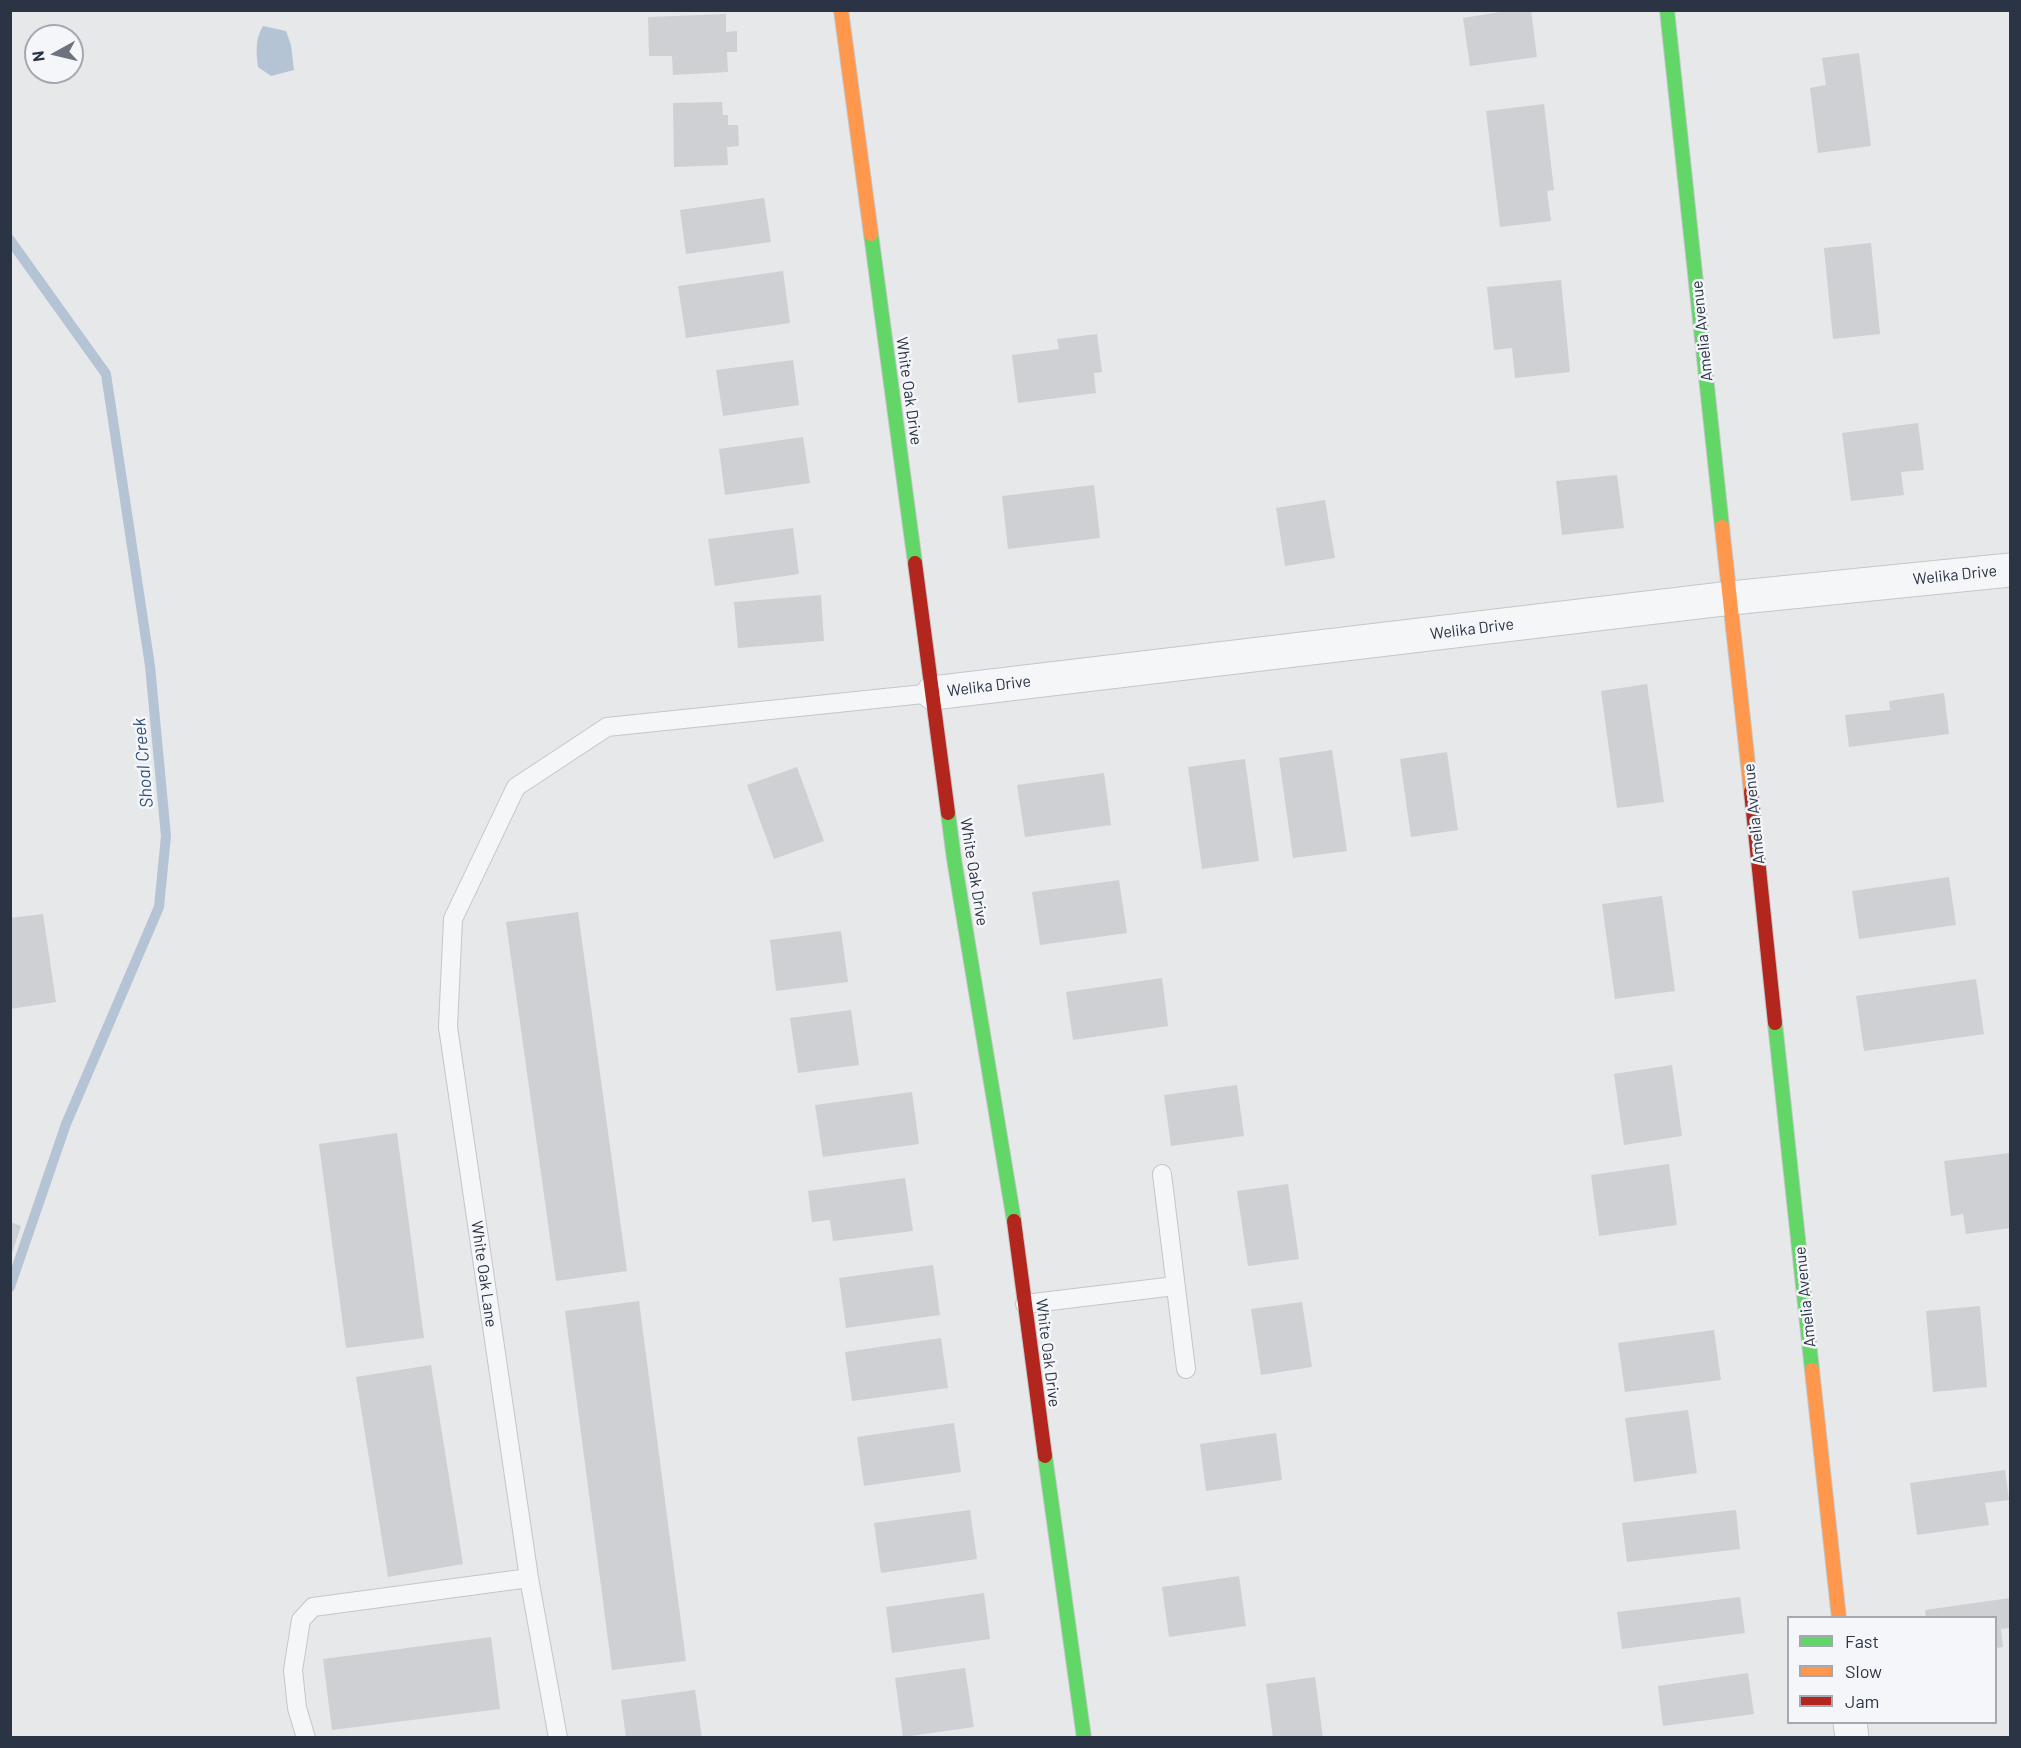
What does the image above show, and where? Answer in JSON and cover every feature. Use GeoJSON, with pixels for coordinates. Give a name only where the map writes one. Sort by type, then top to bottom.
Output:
{"type":"FeatureCollection","features":[{"type":"Feature","properties":{"kind":"street","name":"White Oak Drive"},"geometry":{"type":"LineString","coordinates":[[842,10],[954,859],[1008,1177],[1058,1559],[1084,1737]]}},
{"type":"Feature","properties":{"kind":"street","name":"Amelia Avenue"},"geometry":{"type":"LineString","coordinates":[[1667,10],[1839,1616]]}},
{"type":"Feature","properties":{"kind":"street","name":"Welika Drive"},"geometry":{"type":"LineString","coordinates":[[933,693],[1731,598],[2010,570]]}},
{"type":"Feature","properties":{"kind":"lane","name":"White Oak Lane"},"geometry":{"type":"LineString","coordinates":[[558,1737],[529,1578],[448,1027],[453,919],[516,788],[607,727],[933,693]]}},
{"type":"Feature","properties":{"kind":"lane"},"geometry":{"type":"LineString","coordinates":[[1162,1174],[1186,1369]]}},
{"type":"Feature","properties":{"kind":"lane"},"geometry":{"type":"LineString","coordinates":[[1025,1304],[1175,1286]]}},
{"type":"Feature","properties":{"kind":"lane"},"geometry":{"type":"LineString","coordinates":[[306,1737],[297,1708],[293,1670],[301,1620],[313,1607],[529,1578]]}},
{"type":"Feature","properties":{"kind":"water"},"geometry":{"type":"Polygon","coordinates":[[[263,26],[286,31],[291,45],[294,70],[271,76],[258,67],[257,41],[263,26]]]}},
{"type":"Feature","properties":{"kind":"building"},"geometry":{"type":"Polygon","coordinates":[[[1513,10],[1531,10],[1537,57],[1470,66],[1463,18],[1513,10]]]}},
{"type":"Feature","properties":{"kind":"building"},"geometry":{"type":"Polygon","coordinates":[[[726,14],[726,32],[737,31],[737,52],[727,52],[728,72],[673,75],[672,56],[649,56],[648,17],[726,14]]]}},
{"type":"Feature","properties":{"kind":"building"},"geometry":{"type":"Polygon","coordinates":[[[1859,53],[1871,146],[1818,153],[1810,88],[1826,85],[1822,58],[1859,53]]]}},
{"type":"Feature","properties":{"kind":"building"},"geometry":{"type":"Polygon","coordinates":[[[722,102],[723,115],[728,115],[728,125],[738,125],[739,146],[727,147],[728,165],[674,167],[673,103],[722,102]]]}},
{"type":"Feature","properties":{"kind":"building"},"geometry":{"type":"Polygon","coordinates":[[[1544,104],[1554,190],[1547,191],[1551,221],[1500,227],[1486,111],[1544,104]]]}},
{"type":"Feature","properties":{"kind":"building"},"geometry":{"type":"Polygon","coordinates":[[[764,198],[771,242],[686,254],[680,210],[764,198]]]}},
{"type":"Feature","properties":{"kind":"building"},"geometry":{"type":"Polygon","coordinates":[[[1871,243],[1880,334],[1833,339],[1824,248],[1871,243]]]}},
{"type":"Feature","properties":{"kind":"building"},"geometry":{"type":"Polygon","coordinates":[[[783,271],[790,323],[686,338],[678,286],[783,271]]]}},
{"type":"Feature","properties":{"kind":"building"},"geometry":{"type":"Polygon","coordinates":[[[1561,280],[1570,372],[1515,378],[1512,348],[1494,350],[1487,287],[1561,280]]]}},
{"type":"Feature","properties":{"kind":"building"},"geometry":{"type":"Polygon","coordinates":[[[1097,334],[1102,372],[1094,373],[1096,393],[1018,403],[1012,355],[1059,349],[1057,339],[1097,334]]]}},
{"type":"Feature","properties":{"kind":"building"},"geometry":{"type":"Polygon","coordinates":[[[793,360],[799,405],[723,416],[716,370],[793,360]]]}},
{"type":"Feature","properties":{"kind":"building"},"geometry":{"type":"Polygon","coordinates":[[[1918,423],[1924,470],[1901,472],[1904,495],[1851,501],[1842,433],[1918,423]]]}},
{"type":"Feature","properties":{"kind":"building"},"geometry":{"type":"Polygon","coordinates":[[[803,437],[810,483],[725,495],[719,449],[803,437]]]}},
{"type":"Feature","properties":{"kind":"building"},"geometry":{"type":"Polygon","coordinates":[[[1617,475],[1624,528],[1562,535],[1556,481],[1617,475]]]}},
{"type":"Feature","properties":{"kind":"building"},"geometry":{"type":"Polygon","coordinates":[[[1094,485],[1100,538],[1008,549],[1002,496],[1094,485]]]}},
{"type":"Feature","properties":{"kind":"building"},"geometry":{"type":"Polygon","coordinates":[[[1325,500],[1335,558],[1285,566],[1276,508],[1325,500]]]}},
{"type":"Feature","properties":{"kind":"building"},"geometry":{"type":"Polygon","coordinates":[[[793,528],[799,574],[715,586],[708,539],[793,528]]]}},
{"type":"Feature","properties":{"kind":"building"},"geometry":{"type":"Polygon","coordinates":[[[821,595],[824,641],[738,648],[734,602],[821,595]]]}},
{"type":"Feature","properties":{"kind":"building"},"geometry":{"type":"Polygon","coordinates":[[[1647,684],[1664,802],[1617,808],[1601,691],[1647,684]]]}},
{"type":"Feature","properties":{"kind":"building"},"geometry":{"type":"Polygon","coordinates":[[[1944,693],[1949,734],[1849,747],[1845,715],[1890,710],[1889,701],[1944,693]]]}},
{"type":"Feature","properties":{"kind":"building"},"geometry":{"type":"Polygon","coordinates":[[[1332,750],[1347,851],[1293,858],[1279,758],[1332,750]]]}},
{"type":"Feature","properties":{"kind":"building"},"geometry":{"type":"Polygon","coordinates":[[[1447,752],[1458,830],[1411,837],[1400,759],[1447,752]]]}},
{"type":"Feature","properties":{"kind":"building"},"geometry":{"type":"Polygon","coordinates":[[[1245,759],[1259,861],[1202,869],[1188,767],[1245,759]]]}},
{"type":"Feature","properties":{"kind":"building"},"geometry":{"type":"Polygon","coordinates":[[[797,767],[824,841],[774,859],[747,785],[797,767]]]}},
{"type":"Feature","properties":{"kind":"building"},"geometry":{"type":"Polygon","coordinates":[[[1104,773],[1111,825],[1025,837],[1017,785],[1104,773]]]}},
{"type":"Feature","properties":{"kind":"building"},"geometry":{"type":"Polygon","coordinates":[[[1949,877],[1956,925],[1859,939],[1852,891],[1949,877]]]}},
{"type":"Feature","properties":{"kind":"building"},"geometry":{"type":"Polygon","coordinates":[[[1119,880],[1127,933],[1040,945],[1032,892],[1119,880]]]}},
{"type":"Feature","properties":{"kind":"building"},"geometry":{"type":"Polygon","coordinates":[[[1662,896],[1675,991],[1615,999],[1602,904],[1662,896]]]}},
{"type":"Feature","properties":{"kind":"building"},"geometry":{"type":"Polygon","coordinates":[[[578,912],[627,1271],[556,1281],[506,922],[578,912]]]}},
{"type":"Feature","properties":{"kind":"building"},"geometry":{"type":"Polygon","coordinates":[[[43,914],[56,1002],[10,1009],[10,918],[43,914]]]}},
{"type":"Feature","properties":{"kind":"building"},"geometry":{"type":"Polygon","coordinates":[[[841,931],[848,982],[776,991],[770,940],[841,931]]]}},
{"type":"Feature","properties":{"kind":"building"},"geometry":{"type":"Polygon","coordinates":[[[1162,978],[1168,1026],[1073,1040],[1066,992],[1162,978]]]}},
{"type":"Feature","properties":{"kind":"building"},"geometry":{"type":"Polygon","coordinates":[[[1976,979],[1984,1034],[1864,1051],[1856,996],[1976,979]]]}},
{"type":"Feature","properties":{"kind":"building"},"geometry":{"type":"Polygon","coordinates":[[[851,1010],[859,1065],[798,1073],[790,1018],[851,1010]]]}},
{"type":"Feature","properties":{"kind":"building"},"geometry":{"type":"Polygon","coordinates":[[[1672,1065],[1682,1136],[1624,1145],[1614,1074],[1672,1065]]]}},
{"type":"Feature","properties":{"kind":"building"},"geometry":{"type":"Polygon","coordinates":[[[1237,1085],[1244,1136],[1171,1146],[1164,1095],[1237,1085]]]}},
{"type":"Feature","properties":{"kind":"building"},"geometry":{"type":"Polygon","coordinates":[[[912,1092],[919,1144],[823,1157],[815,1105],[912,1092]]]}},
{"type":"Feature","properties":{"kind":"building"},"geometry":{"type":"Polygon","coordinates":[[[397,1133],[424,1338],[346,1348],[319,1144],[397,1133]]]}},
{"type":"Feature","properties":{"kind":"building"},"geometry":{"type":"Polygon","coordinates":[[[2009,1153],[2010,1228],[1966,1234],[1963,1214],[1951,1216],[1944,1161],[2009,1153]]]}},
{"type":"Feature","properties":{"kind":"building"},"geometry":{"type":"Polygon","coordinates":[[[1669,1164],[1677,1225],[1599,1236],[1591,1175],[1669,1164]]]}},
{"type":"Feature","properties":{"kind":"building"},"geometry":{"type":"Polygon","coordinates":[[[905,1178],[913,1231],[833,1241],[830,1220],[812,1222],[808,1191],[905,1178]]]}},
{"type":"Feature","properties":{"kind":"building"},"geometry":{"type":"Polygon","coordinates":[[[1288,1184],[1299,1259],[1248,1266],[1237,1191],[1288,1184]]]}},
{"type":"Feature","properties":{"kind":"building"},"geometry":{"type":"Polygon","coordinates":[[[10,1222],[21,1226],[11,1256],[10,1256],[10,1222]]]}},
{"type":"Feature","properties":{"kind":"building"},"geometry":{"type":"Polygon","coordinates":[[[933,1265],[940,1315],[846,1328],[839,1278],[933,1265]]]}},
{"type":"Feature","properties":{"kind":"building"},"geometry":{"type":"Polygon","coordinates":[[[639,1301],[686,1661],[612,1670],[565,1311],[639,1301]]]}},
{"type":"Feature","properties":{"kind":"building"},"geometry":{"type":"Polygon","coordinates":[[[1302,1302],[1312,1367],[1261,1375],[1251,1309],[1302,1302]]]}},
{"type":"Feature","properties":{"kind":"building"},"geometry":{"type":"Polygon","coordinates":[[[1980,1306],[1987,1387],[1933,1392],[1926,1311],[1980,1306]]]}},
{"type":"Feature","properties":{"kind":"building"},"geometry":{"type":"Polygon","coordinates":[[[1714,1330],[1721,1380],[1625,1392],[1618,1343],[1714,1330]]]}},
{"type":"Feature","properties":{"kind":"building"},"geometry":{"type":"Polygon","coordinates":[[[941,1338],[948,1388],[852,1401],[845,1352],[941,1338]]]}},
{"type":"Feature","properties":{"kind":"building"},"geometry":{"type":"Polygon","coordinates":[[[431,1365],[463,1564],[388,1577],[356,1377],[431,1365]]]}},
{"type":"Feature","properties":{"kind":"building"},"geometry":{"type":"Polygon","coordinates":[[[1688,1410],[1697,1473],[1634,1482],[1625,1418],[1688,1410]]]}},
{"type":"Feature","properties":{"kind":"building"},"geometry":{"type":"Polygon","coordinates":[[[954,1423],[961,1472],[864,1486],[857,1437],[954,1423]]]}},
{"type":"Feature","properties":{"kind":"building"},"geometry":{"type":"Polygon","coordinates":[[[1276,1433],[1282,1480],[1206,1491],[1200,1444],[1276,1433]]]}},
{"type":"Feature","properties":{"kind":"building"},"geometry":{"type":"Polygon","coordinates":[[[2005,1470],[2009,1500],[1985,1503],[1989,1525],[1917,1535],[1910,1483],[2005,1470]]]}},
{"type":"Feature","properties":{"kind":"building"},"geometry":{"type":"Polygon","coordinates":[[[970,1510],[977,1559],[881,1573],[874,1523],[970,1510]]]}},
{"type":"Feature","properties":{"kind":"building"},"geometry":{"type":"Polygon","coordinates":[[[1736,1510],[1740,1549],[1627,1562],[1622,1523],[1736,1510]]]}},
{"type":"Feature","properties":{"kind":"building"},"geometry":{"type":"Polygon","coordinates":[[[1239,1576],[1246,1626],[1169,1637],[1162,1587],[1239,1576]]]}},
{"type":"Feature","properties":{"kind":"building"},"geometry":{"type":"Polygon","coordinates":[[[984,1593],[990,1639],[892,1653],[886,1607],[984,1593]]]}},
{"type":"Feature","properties":{"kind":"building"},"geometry":{"type":"Polygon","coordinates":[[[1740,1597],[1745,1633],[1622,1649],[1617,1612],[1740,1597]]]}},
{"type":"Feature","properties":{"kind":"building"},"geometry":{"type":"Polygon","coordinates":[[[2010,1598],[2010,1628],[2001,1629],[2003,1647],[1997,1648],[1997,1616],[1926,1616],[1925,1610],[2010,1598]]]}},
{"type":"Feature","properties":{"kind":"building"},"geometry":{"type":"Polygon","coordinates":[[[491,1637],[500,1709],[332,1730],[323,1659],[491,1637]]]}},
{"type":"Feature","properties":{"kind":"building"},"geometry":{"type":"Polygon","coordinates":[[[965,1668],[974,1727],[903,1737],[895,1678],[965,1668]]]}},
{"type":"Feature","properties":{"kind":"building"},"geometry":{"type":"Polygon","coordinates":[[[1748,1673],[1754,1714],[1663,1726],[1658,1686],[1748,1673]]]}},
{"type":"Feature","properties":{"kind":"building"},"geometry":{"type":"Polygon","coordinates":[[[1315,1677],[1323,1738],[1273,1738],[1266,1684],[1315,1677]]]}},
{"type":"Feature","properties":{"kind":"building"},"geometry":{"type":"Polygon","coordinates":[[[695,1690],[702,1738],[626,1738],[621,1700],[695,1690]]]}},
{"type":"Feature","properties":{"kind":"waterway","name":"Shoal Creek"},"geometry":{"type":"LineString","coordinates":[[10,240],[106,374],[150,666],[166,836],[159,907],[66,1124],[10,1287]]}},
{"type":"Feature","properties":{"kind":"traffic: fast"},"geometry":{"type":"LineString","coordinates":[[1667,10],[1722,527]]}},
{"type":"Feature","properties":{"kind":"traffic: fast"},"geometry":{"type":"LineString","coordinates":[[871,234],[915,563]]}},
{"type":"Feature","properties":{"kind":"traffic: fast"},"geometry":{"type":"LineString","coordinates":[[948,813],[1014,1221]]}},
{"type":"Feature","properties":{"kind":"traffic: fast"},"geometry":{"type":"LineString","coordinates":[[1775,1023],[1812,1370]]}},
{"type":"Feature","properties":{"kind":"traffic: fast"},"geometry":{"type":"LineString","coordinates":[[1045,1456],[1084,1738]]}},
{"type":"Feature","properties":{"kind":"traffic: slow"},"geometry":{"type":"LineString","coordinates":[[841,10],[871,234]]}},
{"type":"Feature","properties":{"kind":"traffic: slow"},"geometry":{"type":"LineString","coordinates":[[1722,527],[1751,792]]}},
{"type":"Feature","properties":{"kind":"traffic: slow"},"geometry":{"type":"LineString","coordinates":[[1812,1370],[1839,1616]]}},
{"type":"Feature","properties":{"kind":"traffic: jam"},"geometry":{"type":"LineString","coordinates":[[915,563],[948,813]]}},
{"type":"Feature","properties":{"kind":"traffic: jam"},"geometry":{"type":"LineString","coordinates":[[1751,792],[1775,1023]]}},
{"type":"Feature","properties":{"kind":"traffic: jam"},"geometry":{"type":"LineString","coordinates":[[1014,1221],[1045,1456]]}}]}
